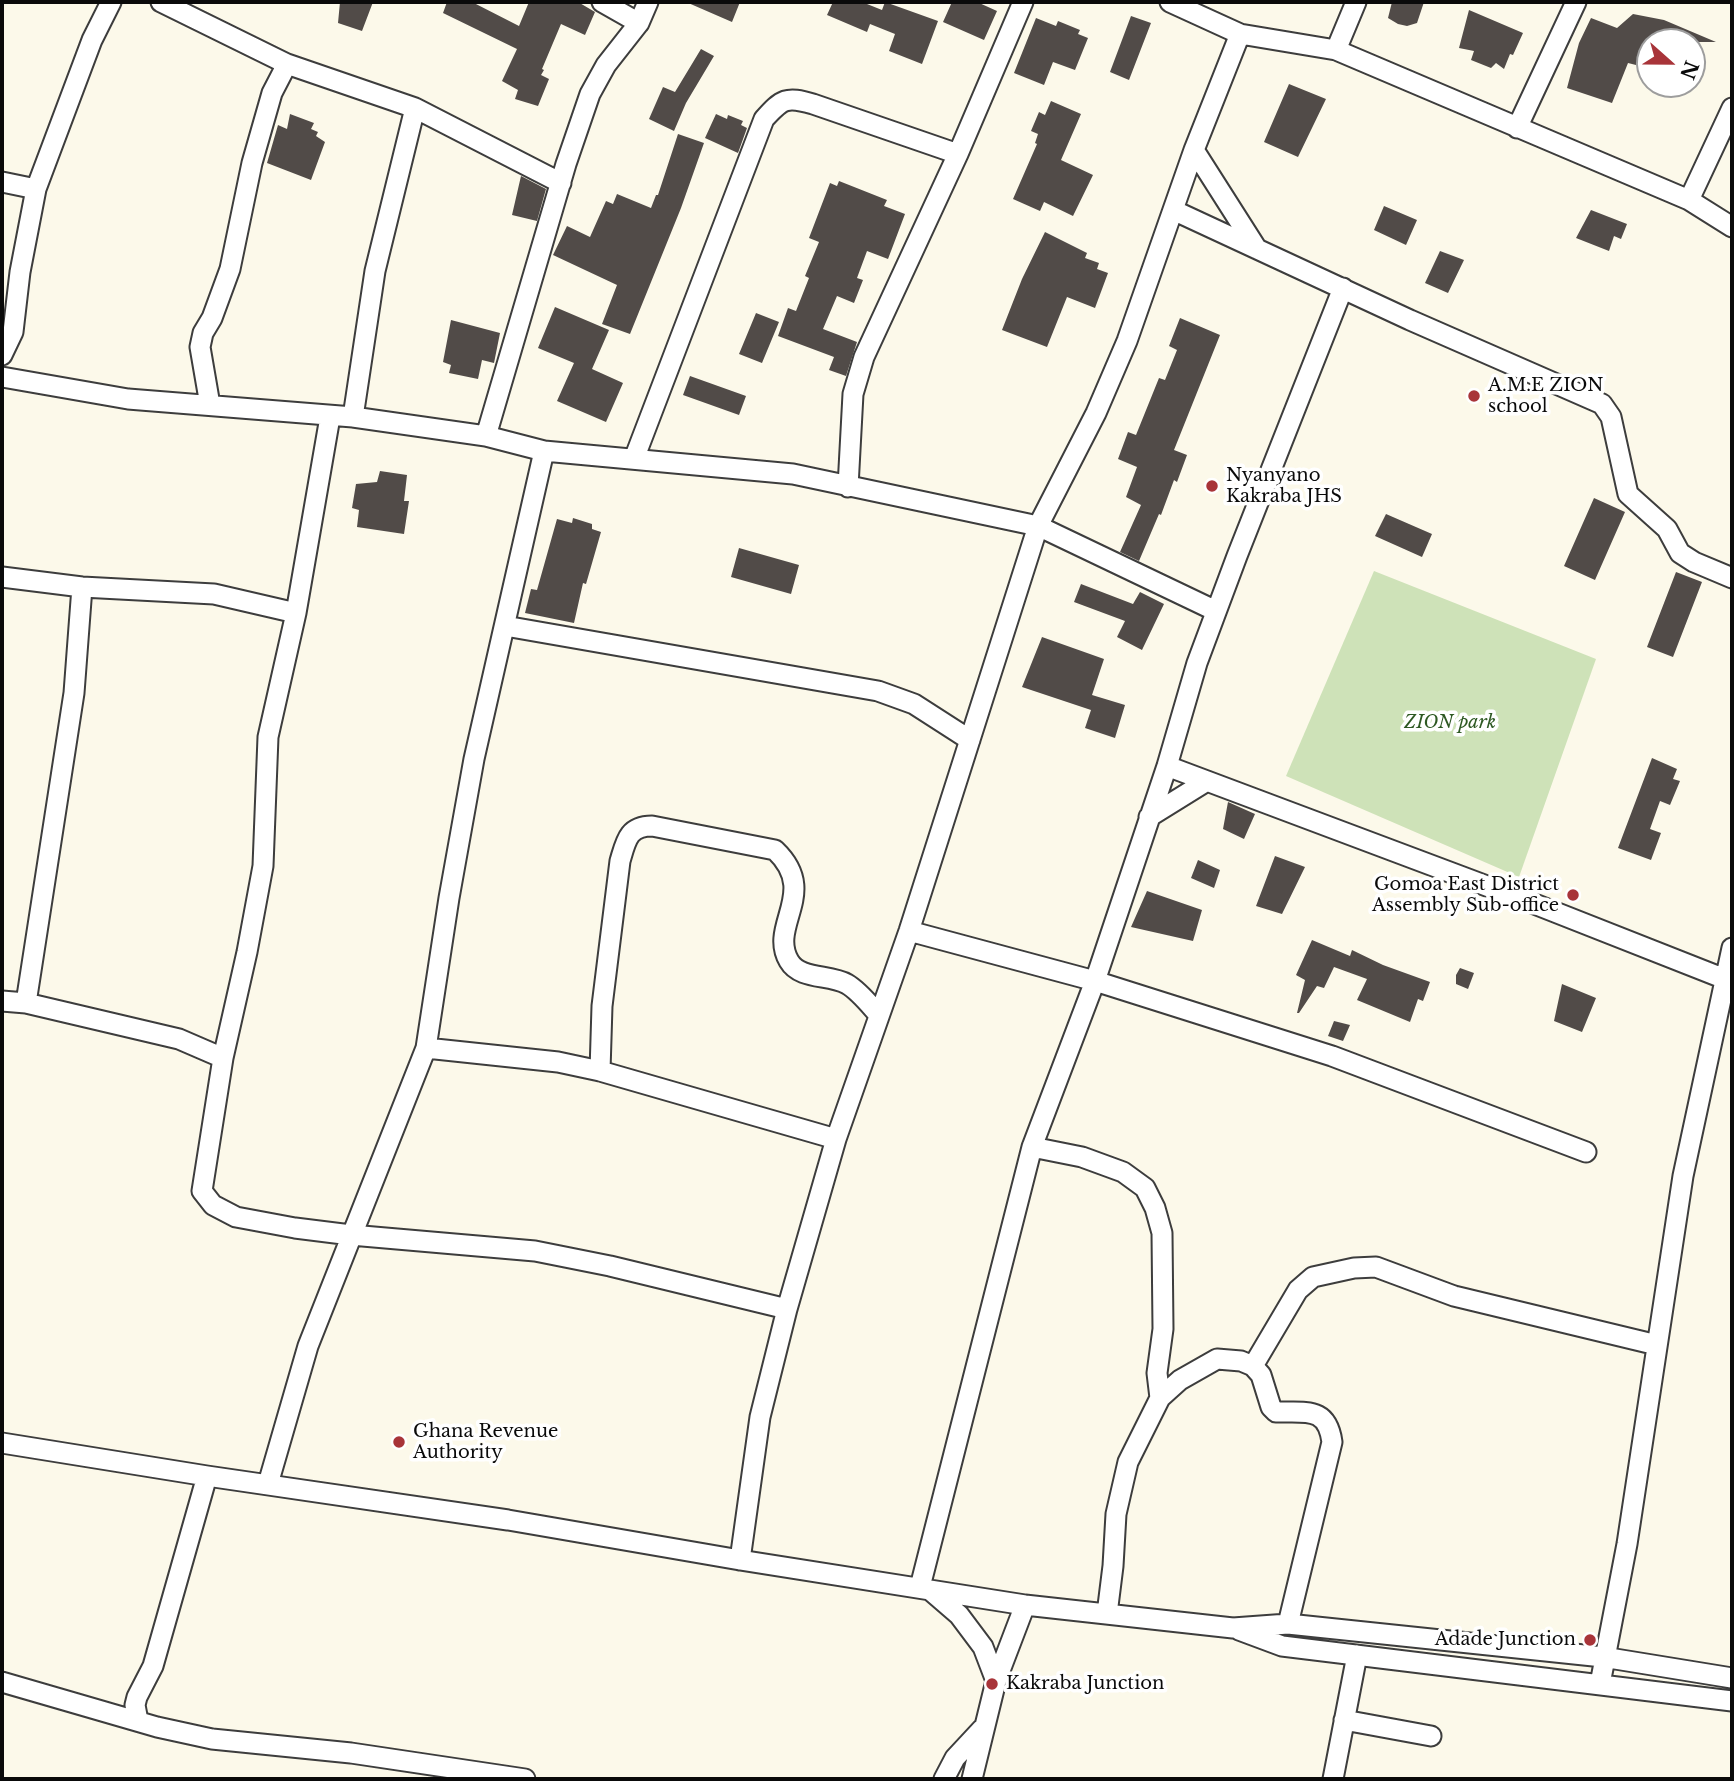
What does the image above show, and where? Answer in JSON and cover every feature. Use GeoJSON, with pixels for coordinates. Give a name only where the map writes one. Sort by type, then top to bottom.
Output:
{"type":"FeatureCollection","features":[{"type":"Feature","properties":{"kind":"street"},"geometry":{"type":"LineString","coordinates":[[2,355],[13,332],[20,272],[36,189],[92,40],[111,2]]}},
{"type":"Feature","properties":{"kind":"street"},"geometry":{"type":"LineString","coordinates":[[160,2],[287,64],[415,108],[561,183]]}},
{"type":"Feature","properties":{"kind":"street"},"geometry":{"type":"LineString","coordinates":[[602,2],[639,23]]}},
{"type":"Feature","properties":{"kind":"street"},"geometry":{"type":"LineString","coordinates":[[486,436],[590,94],[606,65],[639,23],[648,2]]}},
{"type":"Feature","properties":{"kind":"street"},"geometry":{"type":"LineString","coordinates":[[848,487],[853,394],[864,358],[958,154],[1023,2]]}},
{"type":"Feature","properties":{"kind":"street"},"geometry":{"type":"LineString","coordinates":[[1170,2],[1240,34],[1336,50],[1689,201],[1732,227]]}},
{"type":"Feature","properties":{"kind":"street"},"geometry":{"type":"LineString","coordinates":[[1336,50],[1356,2]]}},
{"type":"Feature","properties":{"kind":"street"},"geometry":{"type":"LineString","coordinates":[[1517,128],[1576,2]]}},
{"type":"Feature","properties":{"kind":"street"},"geometry":{"type":"LineString","coordinates":[[740,1560],[760,1417],[836,1139],[909,932],[1038,526],[1096,413],[1127,341],[1194,150],[1240,34]]}},
{"type":"Feature","properties":{"kind":"street"},"geometry":{"type":"LineString","coordinates":[[210,405],[200,347],[202,333],[212,318],[230,269],[252,163],[272,93],[287,64]]}},
{"type":"Feature","properties":{"kind":"street"},"geometry":{"type":"LineString","coordinates":[[634,459],[764,120],[779,102],[793,98],[958,154]]}},
{"type":"Feature","properties":{"kind":"street"},"geometry":{"type":"LineString","coordinates":[[353,417],[375,271],[415,108]]}},
{"type":"Feature","properties":{"kind":"street"},"geometry":{"type":"LineString","coordinates":[[1689,201],[1732,108]]}},
{"type":"Feature","properties":{"kind":"street"},"geometry":{"type":"LineString","coordinates":[[1194,150],[1257,249]]}},
{"type":"Feature","properties":{"kind":"street"},"geometry":{"type":"LineString","coordinates":[[2,182],[36,189]]}},
{"type":"Feature","properties":{"kind":"street"},"geometry":{"type":"LineString","coordinates":[[1173,210],[1602,404],[1611,417],[1628,494],[1667,530],[1680,553],[1732,578]]}},
{"type":"Feature","properties":{"kind":"street"},"geometry":{"type":"LineString","coordinates":[[925,1588],[1032,1147],[1094,981],[1167,766],[1197,663],[1343,288]]}},
{"type":"Feature","properties":{"kind":"street"},"geometry":{"type":"LineString","coordinates":[[2,377],[128,399],[353,417],[486,436],[544,451],[793,474],[1038,526],[1216,611]]}},
{"type":"Feature","properties":{"kind":"street"},"geometry":{"type":"LineString","coordinates":[[330,417],[296,612],[268,737],[263,866],[223,1058],[202,1191],[214,1205],[236,1217],[351,1235],[535,1251],[788,1309]]}},
{"type":"Feature","properties":{"kind":"street"},"geometry":{"type":"LineString","coordinates":[[268,1484],[307,1346],[426,1048],[474,759],[544,451]]}},
{"type":"Feature","properties":{"kind":"street"},"geometry":{"type":"LineString","coordinates":[[2,578],[82,587],[215,594],[296,612]]}},
{"type":"Feature","properties":{"kind":"street"},"geometry":{"type":"LineString","coordinates":[[26,1003],[74,693],[82,587]]}},
{"type":"Feature","properties":{"kind":"street"},"geometry":{"type":"LineString","coordinates":[[505,626],[878,691],[914,704],[970,740]]}},
{"type":"Feature","properties":{"kind":"street"},"geometry":{"type":"LineString","coordinates":[[1167,766],[1532,903],[1725,979]]}},
{"type":"Feature","properties":{"kind":"street"},"geometry":{"type":"LineString","coordinates":[[1149,817],[1207,781]]}},
{"type":"Feature","properties":{"kind":"street"},"geometry":{"type":"LineString","coordinates":[[600,1070],[602,1006],[620,861],[625,843],[640,826],[652,826],[775,850],[788,866],[794,879],[794,900],[784,938],[787,957],[792,966],[803,973],[848,984],[878,1014]]}},
{"type":"Feature","properties":{"kind":"street"},"geometry":{"type":"LineString","coordinates":[[909,932],[1094,981],[1332,1056],[1586,1152]]}},
{"type":"Feature","properties":{"kind":"street"},"geometry":{"type":"LineString","coordinates":[[1600,1685],[1603,1657],[1627,1544],[1684,1176],[1732,948]]}},
{"type":"Feature","properties":{"kind":"street"},"geometry":{"type":"LineString","coordinates":[[2,1001],[26,1003],[179,1039],[223,1058]]}},
{"type":"Feature","properties":{"kind":"street"},"geometry":{"type":"LineString","coordinates":[[426,1048],[558,1062],[600,1070],[836,1139]]}},
{"type":"Feature","properties":{"kind":"street"},"geometry":{"type":"LineString","coordinates":[[1032,1147],[1106,1164],[1145,1188],[1155,1208],[1162,1233],[1163,1329],[1157,1373],[1160,1398]]}},
{"type":"Feature","properties":{"kind":"street"},"geometry":{"type":"LineString","coordinates":[[1253,1366],[1298,1290],[1313,1277],[1329,1271],[1354,1268],[1376,1267],[1454,1296],[1657,1345]]}},
{"type":"Feature","properties":{"kind":"street"},"geometry":{"type":"LineString","coordinates":[[1107,1614],[1116,1514],[1128,1462],[1160,1398],[1180,1380],[1217,1359],[1241,1361],[1253,1366],[1261,1375],[1271,1407],[1276,1412],[1318,1415],[1327,1421],[1330,1428],[1332,1442],[1288,1624]]}},
{"type":"Feature","properties":{"kind":"street"},"geometry":{"type":"LineString","coordinates":[[2,1443],[508,1520],[1025,1605],[1233,1628],[1288,1624],[1603,1657],[1732,1678]]}},
{"type":"Feature","properties":{"kind":"street"},"geometry":{"type":"LineString","coordinates":[[138,1721],[135,1705],[137,1697],[153,1666],[207,1476]]}},
{"type":"Feature","properties":{"kind":"street"},"geometry":{"type":"LineString","coordinates":[[925,1588],[959,1615],[984,1647],[996,1681]]}},
{"type":"Feature","properties":{"kind":"street"},"geometry":{"type":"LineString","coordinates":[[972,1779],[996,1681],[1025,1605]]}},
{"type":"Feature","properties":{"kind":"street"},"geometry":{"type":"LineString","coordinates":[[1233,1628],[1282,1646],[1732,1701]]}},
{"type":"Feature","properties":{"kind":"street"},"geometry":{"type":"LineString","coordinates":[[1333,1779],[1357,1655]]}},
{"type":"Feature","properties":{"kind":"street"},"geometry":{"type":"LineString","coordinates":[[2,1682],[212,1739],[351,1753],[525,1779]]}},
{"type":"Feature","properties":{"kind":"street"},"geometry":{"type":"LineString","coordinates":[[1344,1720],[1431,1736]]}},
{"type":"Feature","properties":{"kind":"street"},"geometry":{"type":"LineString","coordinates":[[944,1779],[955,1758],[983,1729]]}},
{"type":"Feature","properties":{"kind":"green space","name":"ZION park"},"geometry":{"type":"Polygon","coordinates":[[[1374,571],[1596,659],[1519,877],[1286,776],[1374,571]]]}},
{"type":"Feature","properties":{"kind":"building"},"geometry":{"type":"Polygon","coordinates":[[[340,2],[373,2],[362,31],[338,23],[340,2]]]}},
{"type":"Feature","properties":{"kind":"building"},"geometry":{"type":"Polygon","coordinates":[[[447,2],[472,2],[519,26],[529,2],[578,2],[595,12],[585,35],[561,24],[542,69],[544,70],[541,75],[549,79],[538,106],[515,99],[518,90],[502,81],[517,49],[443,13],[447,2]]]}},
{"type":"Feature","properties":{"kind":"building"},"geometry":{"type":"Polygon","coordinates":[[[686,2],[740,2],[732,22],[686,2]]]}},
{"type":"Feature","properties":{"kind":"building"},"geometry":{"type":"Polygon","coordinates":[[[833,2],[862,2],[882,10],[885,2],[938,21],[922,64],[889,51],[895,34],[870,24],[867,32],[827,15],[833,2]]]}},
{"type":"Feature","properties":{"kind":"building"},"geometry":{"type":"Polygon","coordinates":[[[952,2],[977,2],[997,11],[984,40],[943,22],[952,2]]]}},
{"type":"Feature","properties":{"kind":"building"},"geometry":{"type":"Polygon","coordinates":[[[1392,2],[1424,2],[1417,23],[1407,26],[1388,18],[1392,2]]]}},
{"type":"Feature","properties":{"kind":"building"},"geometry":{"type":"Polygon","coordinates":[[[1469,10],[1523,33],[1504,69],[1496,63],[1491,68],[1471,60],[1474,51],[1459,48],[1469,10]]]}},
{"type":"Feature","properties":{"kind":"building"},"geometry":{"type":"Polygon","coordinates":[[[1633,14],[1664,20],[1683,28],[1636,28],[1636,65],[1628,63],[1612,103],[1567,88],[1579,43],[1591,18],[1617,28],[1633,14]]]}},
{"type":"Feature","properties":{"kind":"building"},"geometry":{"type":"Polygon","coordinates":[[[1131,16],[1151,23],[1129,80],[1110,72],[1131,16]]]}},
{"type":"Feature","properties":{"kind":"building"},"geometry":{"type":"Polygon","coordinates":[[[1036,18],[1056,26],[1058,21],[1080,30],[1078,34],[1088,38],[1075,70],[1053,62],[1044,85],[1014,73],[1036,18]]]}},
{"type":"Feature","properties":{"kind":"building"},"geometry":{"type":"Polygon","coordinates":[[[701,49],[714,56],[686,103],[674,131],[649,119],[663,87],[675,92],[701,49]]]}},
{"type":"Feature","properties":{"kind":"building"},"geometry":{"type":"Polygon","coordinates":[[[1289,84],[1326,99],[1298,157],[1264,142],[1289,84]]]}},
{"type":"Feature","properties":{"kind":"building"},"geometry":{"type":"Polygon","coordinates":[[[1051,101],[1081,114],[1061,160],[1093,175],[1073,216],[1044,202],[1040,211],[1013,199],[1037,144],[1038,134],[1031,131],[1039,112],[1045,115],[1051,101]]]}},
{"type":"Feature","properties":{"kind":"building"},"geometry":{"type":"Polygon","coordinates":[[[290,114],[314,123],[311,129],[318,132],[316,136],[325,142],[311,180],[267,163],[278,125],[287,129],[290,114]]]}},
{"type":"Feature","properties":{"kind":"building"},"geometry":{"type":"Polygon","coordinates":[[[716,114],[743,121],[741,125],[747,128],[738,153],[705,138],[716,114]]]}},
{"type":"Feature","properties":{"kind":"building"},"geometry":{"type":"Polygon","coordinates":[[[678,134],[704,143],[630,334],[602,324],[617,285],[553,255],[567,226],[590,237],[606,201],[613,204],[617,194],[651,208],[658,195],[678,134]]]}},
{"type":"Feature","properties":{"kind":"building"},"geometry":{"type":"Polygon","coordinates":[[[521,176],[546,189],[537,221],[512,215],[521,176]]]}},
{"type":"Feature","properties":{"kind":"building"},"geometry":{"type":"Polygon","coordinates":[[[839,181],[887,200],[884,206],[905,214],[888,259],[867,251],[857,278],[863,280],[854,303],[837,296],[823,329],[857,342],[846,376],[829,370],[834,357],[778,336],[788,308],[796,311],[809,278],[805,276],[819,242],[809,238],[830,183],[837,186],[839,181]]]}},
{"type":"Feature","properties":{"kind":"building"},"geometry":{"type":"Polygon","coordinates":[[[1384,206],[1417,220],[1406,245],[1374,230],[1384,206]]]}},
{"type":"Feature","properties":{"kind":"building"},"geometry":{"type":"Polygon","coordinates":[[[1591,210],[1627,224],[1621,239],[1614,236],[1609,251],[1576,238],[1591,210]]]}},
{"type":"Feature","properties":{"kind":"building"},"geometry":{"type":"Polygon","coordinates":[[[1045,232],[1087,253],[1085,258],[1099,263],[1097,269],[1108,273],[1095,308],[1067,297],[1047,347],[1002,330],[1022,279],[1045,232]]]}},
{"type":"Feature","properties":{"kind":"building"},"geometry":{"type":"Polygon","coordinates":[[[1440,251],[1464,260],[1448,293],[1425,283],[1440,251]]]}},
{"type":"Feature","properties":{"kind":"building"},"geometry":{"type":"Polygon","coordinates":[[[555,307],[609,330],[592,369],[623,383],[606,422],[557,401],[574,363],[538,348],[555,307]]]}},
{"type":"Feature","properties":{"kind":"building"},"geometry":{"type":"Polygon","coordinates":[[[756,313],[779,322],[762,363],[739,354],[756,313]]]}},
{"type":"Feature","properties":{"kind":"building"},"geometry":{"type":"Polygon","coordinates":[[[1180,318],[1220,335],[1174,450],[1187,455],[1139,561],[1120,552],[1141,505],[1126,497],[1137,467],[1118,459],[1128,432],[1136,435],[1159,378],[1165,380],[1177,350],[1169,346],[1180,318]]]}},
{"type":"Feature","properties":{"kind":"building"},"geometry":{"type":"Polygon","coordinates":[[[451,320],[500,333],[494,363],[482,360],[478,379],[449,373],[451,365],[443,362],[451,320]]]}},
{"type":"Feature","properties":{"kind":"building"},"geometry":{"type":"Polygon","coordinates":[[[690,376],[746,396],[739,415],[683,395],[690,376]]]}},
{"type":"Feature","properties":{"kind":"building"},"geometry":{"type":"Polygon","coordinates":[[[380,471],[407,475],[404,501],[409,501],[404,534],[357,527],[359,510],[352,508],[356,484],[377,482],[380,471]]]}},
{"type":"Feature","properties":{"kind":"building"},"geometry":{"type":"Polygon","coordinates":[[[1594,498],[1625,512],[1595,580],[1564,566],[1594,498]]]}},
{"type":"Feature","properties":{"kind":"building"},"geometry":{"type":"Polygon","coordinates":[[[1386,514],[1432,534],[1422,557],[1375,536],[1386,514]]]}},
{"type":"Feature","properties":{"kind":"building"},"geometry":{"type":"Polygon","coordinates":[[[573,518],[592,524],[592,529],[601,532],[586,584],[583,583],[574,623],[525,613],[531,589],[537,590],[557,519],[572,523],[573,518]]]}},
{"type":"Feature","properties":{"kind":"building"},"geometry":{"type":"Polygon","coordinates":[[[739,548],[799,565],[791,594],[731,577],[739,548]]]}},
{"type":"Feature","properties":{"kind":"building"},"geometry":{"type":"Polygon","coordinates":[[[1676,572],[1702,582],[1673,657],[1647,647],[1676,572]]]}},
{"type":"Feature","properties":{"kind":"building"},"geometry":{"type":"Polygon","coordinates":[[[1081,584],[1133,604],[1140,592],[1164,604],[1142,650],[1117,637],[1125,621],[1074,602],[1081,584]]]}},
{"type":"Feature","properties":{"kind":"building"},"geometry":{"type":"Polygon","coordinates":[[[1042,637],[1104,659],[1092,695],[1125,705],[1115,738],[1085,728],[1091,710],[1022,687],[1042,637]]]}},
{"type":"Feature","properties":{"kind":"building"},"geometry":{"type":"Polygon","coordinates":[[[1652,758],[1677,769],[1673,779],[1680,781],[1670,805],[1660,801],[1650,829],[1661,833],[1651,860],[1618,848],[1652,758]]]}},
{"type":"Feature","properties":{"kind":"building"},"geometry":{"type":"Polygon","coordinates":[[[1228,802],[1255,814],[1244,839],[1223,829],[1228,802]]]}},
{"type":"Feature","properties":{"kind":"building"},"geometry":{"type":"Polygon","coordinates":[[[1275,856],[1305,867],[1282,914],[1256,906],[1275,856]]]}},
{"type":"Feature","properties":{"kind":"building"},"geometry":{"type":"Polygon","coordinates":[[[1198,860],[1220,870],[1214,888],[1191,878],[1198,860]]]}},
{"type":"Feature","properties":{"kind":"building"},"geometry":{"type":"Polygon","coordinates":[[[1147,891],[1202,910],[1193,941],[1131,927],[1147,891]]]}},
{"type":"Feature","properties":{"kind":"building"},"geometry":{"type":"Polygon","coordinates":[[[1312,940],[1350,956],[1352,950],[1383,965],[1430,982],[1423,1001],[1418,999],[1410,1022],[1357,1000],[1367,979],[1334,967],[1324,988],[1317,986],[1297,1013],[1305,980],[1296,975],[1312,940]]]}},
{"type":"Feature","properties":{"kind":"building"},"geometry":{"type":"Polygon","coordinates":[[[1460,968],[1474,973],[1468,989],[1456,984],[1456,975],[1460,968]]]}},
{"type":"Feature","properties":{"kind":"building"},"geometry":{"type":"Polygon","coordinates":[[[1562,984],[1596,998],[1582,1032],[1554,1021],[1562,984]]]}},
{"type":"Feature","properties":{"kind":"building"},"geometry":{"type":"Polygon","coordinates":[[[1334,1021],[1350,1025],[1343,1041],[1328,1036],[1334,1021]]]}},
{"type":"Feature","properties":{"kind":"place","name":"A.M.E ZION school"},"geometry":{"type":"Point","coordinates":[1474,396]}},
{"type":"Feature","properties":{"kind":"place","name":"Nyanyano Kakraba JHS"},"geometry":{"type":"Point","coordinates":[1212,486]}},
{"type":"Feature","properties":{"kind":"place","name":"Gomoa East District Assembly Sub-office"},"geometry":{"type":"Point","coordinates":[1573,895]}},
{"type":"Feature","properties":{"kind":"place","name":"Ghana Revenue Authority"},"geometry":{"type":"Point","coordinates":[399,1442]}},
{"type":"Feature","properties":{"kind":"place","name":"Adade Junction"},"geometry":{"type":"Point","coordinates":[1590,1640]}},
{"type":"Feature","properties":{"kind":"place","name":"Kakraba Junction"},"geometry":{"type":"Point","coordinates":[992,1684]}}]}
